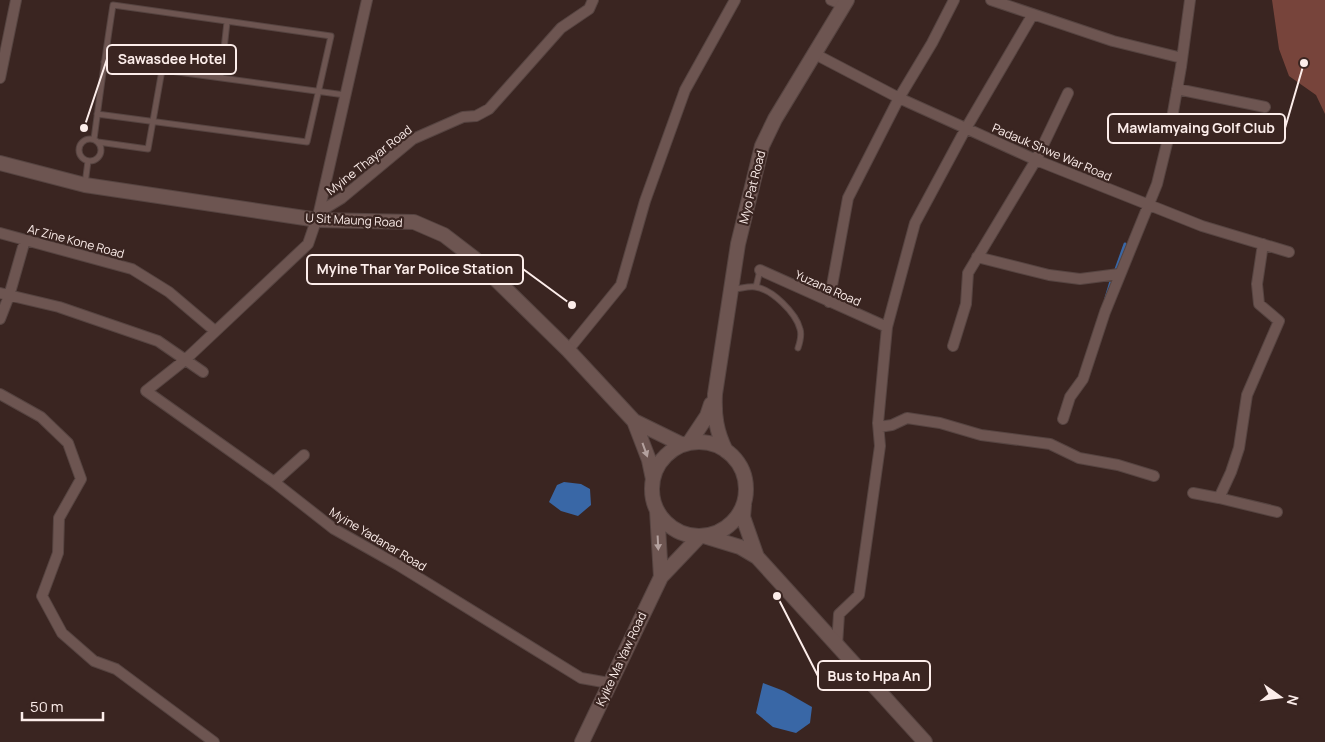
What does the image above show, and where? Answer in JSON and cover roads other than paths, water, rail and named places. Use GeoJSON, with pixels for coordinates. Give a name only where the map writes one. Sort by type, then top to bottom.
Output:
{"type":"FeatureCollection","features":[{"type":"Feature","properties":{"kind":"main road","name":"Myo Pat Road"},"geometry":{"type":"LineString","coordinates":[[714,394],[749,194],[762,146],[775,118],[840,2]]}},
{"type":"Feature","properties":{"kind":"main road","name":"U Sit Maung Road"},"geometry":{"type":"LineString","coordinates":[[0,163],[85,185],[319,216],[414,222],[444,235],[474,258],[568,350],[634,421]]}},
{"type":"Feature","properties":{"kind":"main road"},"geometry":{"type":"LineString","coordinates":[[653,480],[658,466],[666,456],[686,444],[707,416],[714,394]]}},
{"type":"Feature","properties":{"kind":"main road"},"geometry":{"type":"LineString","coordinates":[[714,394],[714,416],[718,434],[726,451]]}},
{"type":"Feature","properties":{"kind":"main road"},"geometry":{"type":"LineString","coordinates":[[634,421],[686,444],[702,442],[715,444],[736,460],[743,473],[746,487],[743,517],[757,557]]}},
{"type":"Feature","properties":{"kind":"main road"},"geometry":{"type":"LineString","coordinates":[[634,421],[649,460],[653,480],[653,500],[657,510],[667,524],[682,533],[726,542],[757,557],[925,742]]}},
{"type":"Feature","properties":{"kind":"main road"},"geometry":{"type":"LineString","coordinates":[[661,577],[702,536],[717,532],[729,525],[739,514],[744,501]]}},
{"type":"Feature","properties":{"kind":"main road"},"geometry":{"type":"LineString","coordinates":[[657,510],[661,577]]}},
{"type":"Feature","properties":{"kind":"main road","name":"Kyike Ma Yaw Road"},"geometry":{"type":"LineString","coordinates":[[582,742],[661,577]]}},
{"type":"Feature","properties":{"kind":"street"},"geometry":{"type":"LineString","coordinates":[[0,76],[16,0]]}},
{"type":"Feature","properties":{"kind":"street"},"geometry":{"type":"LineString","coordinates":[[185,360],[308,244],[319,216],[367,0]]}},
{"type":"Feature","properties":{"kind":"street","name":"Myine Thayar Road"},"geometry":{"type":"LineString","coordinates":[[319,216],[413,138],[463,117],[476,116],[490,109],[561,28],[588,9],[593,0]]}},
{"type":"Feature","properties":{"kind":"street"},"geometry":{"type":"LineString","coordinates":[[568,350],[621,284],[648,191],[685,90],[735,0]]}},
{"type":"Feature","properties":{"kind":"street"},"geometry":{"type":"LineString","coordinates":[[829,302],[848,198],[898,98],[932,43],[954,0]]}},
{"type":"Feature","properties":{"kind":"street"},"geometry":{"type":"LineString","coordinates":[[991,0],[1113,41],[1182,58]]}},
{"type":"Feature","properties":{"kind":"street"},"geometry":{"type":"LineString","coordinates":[[1063,419],[1070,398],[1083,379],[1119,274],[1149,206],[1169,135],[1190,0]]}},
{"type":"Feature","properties":{"kind":"street"},"geometry":{"type":"LineString","coordinates":[[837,645],[839,614],[859,594],[880,446],[878,427],[887,327],[915,223],[965,130],[1033,14]]}},
{"type":"Feature","properties":{"kind":"street","name":"Padauk Shwe War Road"},"geometry":{"type":"LineString","coordinates":[[813,53],[898,98],[965,130],[1036,160],[1202,226],[1289,252]]}},
{"type":"Feature","properties":{"kind":"street"},"geometry":{"type":"LineString","coordinates":[[1177,90],[1265,108]]}},
{"type":"Feature","properties":{"kind":"street"},"geometry":{"type":"LineString","coordinates":[[953,346],[966,304],[968,273],[1036,160],[1068,93]]}},
{"type":"Feature","properties":{"kind":"street","name":"Ar Zine Kone Road"},"geometry":{"type":"LineString","coordinates":[[0,233],[132,269],[169,292],[215,331]]}},
{"type":"Feature","properties":{"kind":"street"},"geometry":{"type":"LineString","coordinates":[[0,319],[5,295],[25,240]]}},
{"type":"Feature","properties":{"kind":"street"},"geometry":{"type":"LineString","coordinates":[[1219,498],[1232,472],[1247,395],[1279,321],[1259,304],[1257,284],[1262,244]]}},
{"type":"Feature","properties":{"kind":"street"},"geometry":{"type":"LineString","coordinates":[[977,257],[1049,275],[1080,279],[1119,274]]}},
{"type":"Feature","properties":{"kind":"street","name":"Yuzana Road"},"geometry":{"type":"LineString","coordinates":[[760,270],[887,327]]}},
{"type":"Feature","properties":{"kind":"street"},"geometry":{"type":"LineString","coordinates":[[5,295],[59,307],[158,341],[203,372]]}},
{"type":"Feature","properties":{"kind":"street","name":"Myine Yadanar Road"},"geometry":{"type":"LineString","coordinates":[[185,360],[146,391],[274,482],[334,529],[398,565],[581,678],[609,683]]}},
{"type":"Feature","properties":{"kind":"street"},"geometry":{"type":"LineString","coordinates":[[0,394],[41,417],[68,443],[81,478],[59,518],[58,553],[42,596],[62,633],[94,662],[116,669],[214,742]]}},
{"type":"Feature","properties":{"kind":"street"},"geometry":{"type":"LineString","coordinates":[[878,427],[907,418],[940,423],[981,435],[1050,444],[1079,458],[1118,464],[1154,476]]}},
{"type":"Feature","properties":{"kind":"street"},"geometry":{"type":"LineString","coordinates":[[274,482],[304,456]]}},
{"type":"Feature","properties":{"kind":"street"},"geometry":{"type":"LineString","coordinates":[[1193,493],[1277,512]]}},
{"type":"Feature","properties":{"kind":"lane"},"geometry":{"type":"LineString","coordinates":[[97,114],[153,122],[307,142],[331,36],[113,5],[97,114],[96,140],[101,146],[101,154],[96,160],[88,161],[80,154],[79,147],[86,139],[96,140],[148,149],[153,122],[162,70]]}},
{"type":"Feature","properties":{"kind":"lane"},"geometry":{"type":"LineString","coordinates":[[221,76],[227,22]]}},
{"type":"Feature","properties":{"kind":"lane"},"geometry":{"type":"LineString","coordinates":[[104,62],[221,76],[345,94]]}},
{"type":"Feature","properties":{"kind":"lane"},"geometry":{"type":"LineString","coordinates":[[85,185],[88,161]]}},
{"type":"Feature","properties":{"kind":"lane"},"geometry":{"type":"LineString","coordinates":[[756,287],[760,270]]}},
{"type":"Feature","properties":{"kind":"lane"},"geometry":{"type":"LineString","coordinates":[[731,289],[756,287],[774,296],[795,319],[800,328],[801,336],[798,348]]}},
{"type":"Feature","properties":{"kind":"water"},"geometry":{"type":"Polygon","coordinates":[[[564,482],[581,484],[590,489],[591,505],[578,516],[561,511],[549,502],[557,485],[564,482]]]}},
{"type":"Feature","properties":{"kind":"water"},"geometry":{"type":"Polygon","coordinates":[[[763,683],[784,691],[812,707],[810,723],[796,733],[773,727],[756,713],[763,683]]]}},
{"type":"Feature","properties":{"kind":"waterway"},"geometry":{"type":"LineString","coordinates":[[1115,272],[1125,244]]}},
{"type":"Feature","properties":{"kind":"waterway"},"geometry":{"type":"LineString","coordinates":[[1106,298],[1112,278]]}},
{"type":"Feature","properties":{"kind":"place","name":"Mawlamyaing Golf Club"},"geometry":{"type":"Point","coordinates":[1304,63]}},
{"type":"Feature","properties":{"kind":"place","name":"Sawasdee Hotel"},"geometry":{"type":"Point","coordinates":[84,128]}},
{"type":"Feature","properties":{"kind":"place","name":"Myine Thar Yar Police Station"},"geometry":{"type":"Point","coordinates":[572,305]}},
{"type":"Feature","properties":{"kind":"place","name":"Bus to Hpa An"},"geometry":{"type":"Point","coordinates":[777,596]}}]}
